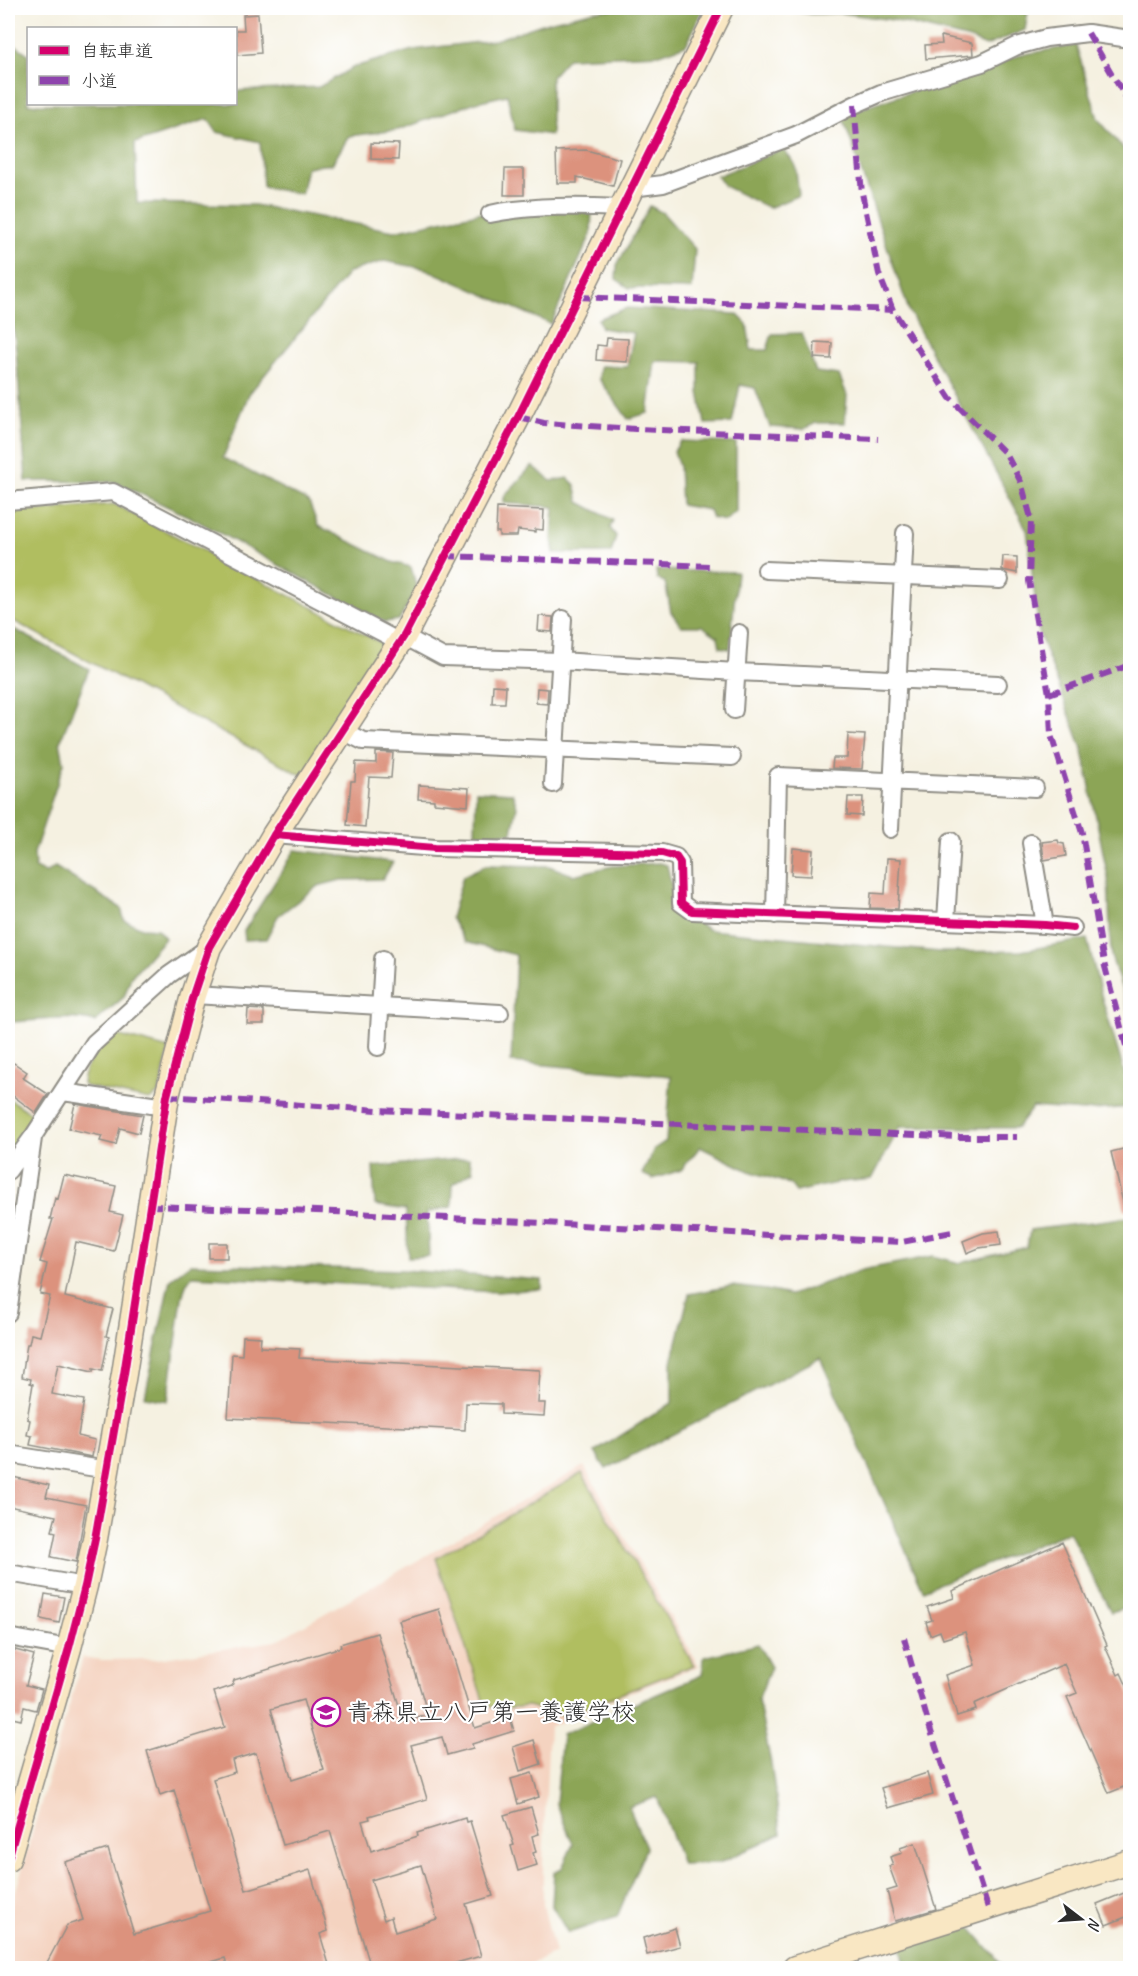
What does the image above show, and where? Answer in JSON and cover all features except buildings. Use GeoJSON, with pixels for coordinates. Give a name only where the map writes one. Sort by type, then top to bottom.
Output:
{"type":"FeatureCollection","features":[{"type":"Feature","properties":{"kind":"street"},"geometry":{"type":"LineString","coordinates":[[8,1859],[85,1586],[108,1470],[165,1107],[193,996],[209,947],[226,914],[274,835],[402,639],[518,417],[721,8]]}},
{"type":"Feature","properties":{"kind":"street"},"geometry":{"type":"LineString","coordinates":[[490,214],[516,209],[581,206],[627,198],[796,135],[881,93],[982,63],[1017,46],[1046,38],[1088,33],[1131,39]]}},
{"type":"Feature","properties":{"kind":"street"},"geometry":{"type":"LineString","coordinates":[[8,501],[113,492],[402,639],[443,657],[998,684]]}},
{"type":"Feature","properties":{"kind":"street"},"geometry":{"type":"LineString","coordinates":[[890,829],[905,533]]}},
{"type":"Feature","properties":{"kind":"street"},"geometry":{"type":"LineString","coordinates":[[766,570],[1000,580]]}},
{"type":"Feature","properties":{"kind":"street"},"geometry":{"type":"LineString","coordinates":[[553,784],[563,619]]}},
{"type":"Feature","properties":{"kind":"street"},"geometry":{"type":"LineString","coordinates":[[734,710],[739,633]]}},
{"type":"Feature","properties":{"kind":"street"},"geometry":{"type":"LineString","coordinates":[[343,731],[363,741],[732,757]]}},
{"type":"Feature","properties":{"kind":"street"},"geometry":{"type":"LineString","coordinates":[[776,915],[778,776],[1035,788]]}},
{"type":"Feature","properties":{"kind":"street"},"geometry":{"type":"LineString","coordinates":[[274,835],[435,848],[662,853],[676,857],[680,863],[681,903],[692,911],[1073,928]]}},
{"type":"Feature","properties":{"kind":"street"},"geometry":{"type":"LineString","coordinates":[[946,921],[951,840]]}},
{"type":"Feature","properties":{"kind":"street"},"geometry":{"type":"LineString","coordinates":[[1031,843],[1046,925]]}},
{"type":"Feature","properties":{"kind":"street"},"geometry":{"type":"LineString","coordinates":[[8,1171],[94,1043],[169,975],[209,947]]}},
{"type":"Feature","properties":{"kind":"street"},"geometry":{"type":"LineString","coordinates":[[378,1047],[383,959]]}},
{"type":"Feature","properties":{"kind":"street"},"geometry":{"type":"LineString","coordinates":[[193,996],[500,1012]]}},
{"type":"Feature","properties":{"kind":"street"},"geometry":{"type":"LineString","coordinates":[[63,1092],[165,1107]]}},
{"type":"Feature","properties":{"kind":"street"},"geometry":{"type":"LineString","coordinates":[[8,1313],[34,1135]]}},
{"type":"Feature","properties":{"kind":"street"},"geometry":{"type":"LineString","coordinates":[[8,1454],[108,1470]]}},
{"type":"Feature","properties":{"kind":"street"},"geometry":{"type":"LineString","coordinates":[[8,1573],[85,1586]]}},
{"type":"Feature","properties":{"kind":"street"},"geometry":{"type":"LineString","coordinates":[[8,1637],[69,1648]]}},
{"type":"Feature","properties":{"kind":"street"},"geometry":{"type":"LineString","coordinates":[[795,1968],[1131,1862]]}},
{"type":"Feature","properties":{"kind":"shaded area","name":"青森県立八戸第一養護学校"},"geometry":{"type":"Polygon","coordinates":[[[584,1466],[699,1666],[549,1727],[543,1905],[555,1953],[523,1968],[8,1968],[8,1918],[83,1657],[101,1660],[157,1659],[276,1641],[584,1466]]]}},
{"type":"Feature","properties":{"kind":"green space"},"geometry":{"type":"Polygon","coordinates":[[[626,8],[703,8],[686,45],[660,54],[568,58],[551,77],[551,135],[515,130],[507,95],[476,102],[398,130],[349,136],[332,164],[307,167],[301,194],[263,187],[260,142],[217,132],[208,119],[135,143],[137,203],[255,205],[394,231],[511,206],[592,204],[591,234],[551,324],[426,269],[384,261],[349,272],[249,394],[223,458],[309,502],[318,526],[392,562],[411,567],[417,589],[399,620],[385,622],[192,518],[115,482],[26,481],[16,349],[8,286],[8,35],[11,42],[27,53],[27,105],[166,105],[167,107],[170,105],[237,105],[237,91],[319,87],[354,67],[413,50],[495,40],[548,22],[595,11],[626,8]]]}},
{"type":"Feature","properties":{"kind":"green space"},"geometry":{"type":"Polygon","coordinates":[[[778,8],[976,8],[991,11],[1028,12],[1025,30],[986,46],[970,39],[893,20],[842,13],[811,14],[778,8]]]}},
{"type":"Feature","properties":{"kind":"green space"},"geometry":{"type":"Polygon","coordinates":[[[1076,45],[1098,119],[1130,156],[1130,1014],[1111,956],[1108,878],[1083,751],[1039,633],[1027,530],[909,311],[842,115],[1020,55],[1076,45]]]}},
{"type":"Feature","properties":{"kind":"green space"},"geometry":{"type":"Polygon","coordinates":[[[783,149],[795,164],[799,195],[769,208],[724,186],[717,176],[783,149]]]}},
{"type":"Feature","properties":{"kind":"green space"},"geometry":{"type":"Polygon","coordinates":[[[650,206],[663,213],[695,249],[692,289],[629,288],[616,279],[617,265],[650,206]]]}},
{"type":"Feature","properties":{"kind":"green space"},"geometry":{"type":"Polygon","coordinates":[[[627,308],[737,314],[747,324],[751,350],[767,350],[772,334],[802,333],[816,372],[839,375],[847,395],[845,423],[816,423],[804,429],[770,427],[755,388],[740,385],[732,423],[705,424],[699,392],[699,362],[655,361],[648,413],[628,419],[599,379],[600,366],[627,367],[634,333],[601,328],[598,319],[627,308]]]}},
{"type":"Feature","properties":{"kind":"green space"},"geometry":{"type":"Polygon","coordinates":[[[681,441],[736,443],[736,512],[725,521],[712,518],[709,510],[681,505],[679,467],[674,451],[681,441]]]}},
{"type":"Feature","properties":{"kind":"green space"},"geometry":{"type":"Polygon","coordinates":[[[532,466],[551,481],[568,478],[575,485],[579,502],[613,520],[610,528],[616,536],[611,553],[554,553],[552,539],[554,507],[503,503],[505,495],[532,466]]]}},
{"type":"Feature","properties":{"kind":"green space"},"geometry":{"type":"Polygon","coordinates":[[[114,504],[385,645],[305,777],[8,618],[8,509],[41,510],[114,504]]]}},
{"type":"Feature","properties":{"kind":"green space"},"geometry":{"type":"Polygon","coordinates":[[[656,570],[737,572],[730,649],[720,647],[718,637],[702,626],[681,626],[671,612],[665,582],[657,579],[656,570]]]}},
{"type":"Feature","properties":{"kind":"green space"},"geometry":{"type":"Polygon","coordinates":[[[8,626],[89,669],[60,742],[64,763],[34,853],[35,868],[45,873],[55,867],[121,908],[124,920],[142,928],[157,929],[165,938],[131,977],[124,997],[95,1022],[63,1018],[8,1022],[8,626]]]}},
{"type":"Feature","properties":{"kind":"green space"},"geometry":{"type":"Polygon","coordinates":[[[476,791],[512,793],[517,806],[512,833],[475,835],[476,791]]]}},
{"type":"Feature","properties":{"kind":"green space"},"geometry":{"type":"Polygon","coordinates":[[[295,850],[393,862],[383,879],[341,880],[318,886],[278,916],[266,939],[245,940],[244,931],[295,850]]]}},
{"type":"Feature","properties":{"kind":"green space"},"geometry":{"type":"Polygon","coordinates":[[[659,863],[667,865],[677,909],[709,930],[940,952],[1021,951],[1087,939],[1130,1091],[1130,1107],[1083,1111],[1033,1107],[1017,1128],[900,1127],[872,1179],[841,1182],[796,1192],[790,1184],[749,1171],[700,1147],[681,1170],[653,1179],[642,1174],[654,1149],[666,1141],[671,1076],[511,1062],[516,955],[465,942],[451,918],[463,876],[486,865],[549,866],[573,875],[613,866],[659,863]]]}},
{"type":"Feature","properties":{"kind":"green space"},"geometry":{"type":"Polygon","coordinates":[[[113,1034],[169,1049],[159,1093],[149,1100],[85,1086],[82,1083],[89,1063],[113,1034]]]}},
{"type":"Feature","properties":{"kind":"green space"},"geometry":{"type":"Polygon","coordinates":[[[8,1098],[36,1117],[8,1157],[8,1098]]]}},
{"type":"Feature","properties":{"kind":"green space"},"geometry":{"type":"Polygon","coordinates":[[[469,1158],[473,1171],[453,1184],[452,1207],[427,1212],[429,1256],[408,1257],[406,1210],[375,1205],[373,1167],[469,1158]]]}},
{"type":"Feature","properties":{"kind":"green space"},"geometry":{"type":"Polygon","coordinates":[[[1130,1217],[1130,1499],[1126,1501],[1130,1513],[1130,1606],[1111,1612],[1069,1532],[923,1590],[820,1358],[606,1469],[595,1452],[672,1403],[672,1362],[689,1294],[732,1286],[790,1295],[862,1270],[933,1256],[960,1263],[1027,1247],[1030,1230],[1130,1217]]]}},
{"type":"Feature","properties":{"kind":"green space"},"geometry":{"type":"Polygon","coordinates":[[[190,1264],[402,1270],[542,1280],[542,1289],[497,1292],[192,1276],[186,1284],[182,1298],[168,1401],[145,1397],[170,1279],[190,1264]]]}},
{"type":"Feature","properties":{"kind":"green space"},"geometry":{"type":"Polygon","coordinates":[[[582,1473],[694,1665],[564,1716],[528,1706],[496,1709],[484,1703],[436,1558],[582,1473]]]}},
{"type":"Feature","properties":{"kind":"green space"},"geometry":{"type":"Polygon","coordinates":[[[758,1644],[771,1667],[758,1700],[771,1763],[781,1834],[719,1863],[682,1864],[657,1797],[629,1807],[646,1848],[617,1917],[568,1933],[552,1906],[554,1872],[562,1868],[573,1844],[556,1804],[562,1735],[702,1675],[704,1657],[758,1644]]]}},
{"type":"Feature","properties":{"kind":"green space"},"geometry":{"type":"Polygon","coordinates":[[[970,1927],[1005,1968],[913,1968],[904,1960],[901,1948],[970,1927]]]}},
{"type":"Feature","properties":{"kind":"marked path"},"geometry":{"type":"LineString","coordinates":[[1088,33],[1130,105]]}},
{"type":"Feature","properties":{"kind":"marked path"},"geometry":{"type":"LineString","coordinates":[[854,105],[862,193],[879,274],[893,310],[950,398],[1006,454],[1021,482],[1031,518],[1029,581],[1049,694],[1051,735],[1082,833],[1104,963],[1130,1061]]}},
{"type":"Feature","properties":{"kind":"marked path"},"geometry":{"type":"LineString","coordinates":[[578,297],[893,310]]}},
{"type":"Feature","properties":{"kind":"marked path"},"geometry":{"type":"LineString","coordinates":[[518,417],[544,423],[635,429],[878,439]]}},
{"type":"Feature","properties":{"kind":"marked path"},"geometry":{"type":"LineString","coordinates":[[445,556],[712,566]]}},
{"type":"Feature","properties":{"kind":"marked path"},"geometry":{"type":"LineString","coordinates":[[1049,694],[1130,665]]}},
{"type":"Feature","properties":{"kind":"marked path"},"geometry":{"type":"LineString","coordinates":[[167,1096],[378,1110],[959,1137],[1017,1137]]}},
{"type":"Feature","properties":{"kind":"marked path"},"geometry":{"type":"LineString","coordinates":[[149,1206],[316,1211],[902,1242],[957,1231]]}},
{"type":"Feature","properties":{"kind":"marked path"},"geometry":{"type":"LineString","coordinates":[[904,1638],[928,1722],[988,1908]]}},
{"type":"Feature","properties":{"kind":"cycle path"},"geometry":{"type":"LineString","coordinates":[[8,1859],[85,1586],[124,1374],[167,1096],[193,995],[209,947],[274,835],[404,636],[518,417],[721,8]]}},
{"type":"Feature","properties":{"kind":"cycle path"},"geometry":{"type":"LineString","coordinates":[[274,835],[435,848],[662,853],[676,857],[680,863],[681,903],[692,911],[1073,928]]}},
{"type":"Feature","properties":{"kind":"place","name":"青森県立八戸第一養護学校"},"geometry":{"type":"Point","coordinates":[326,1712]}}]}
